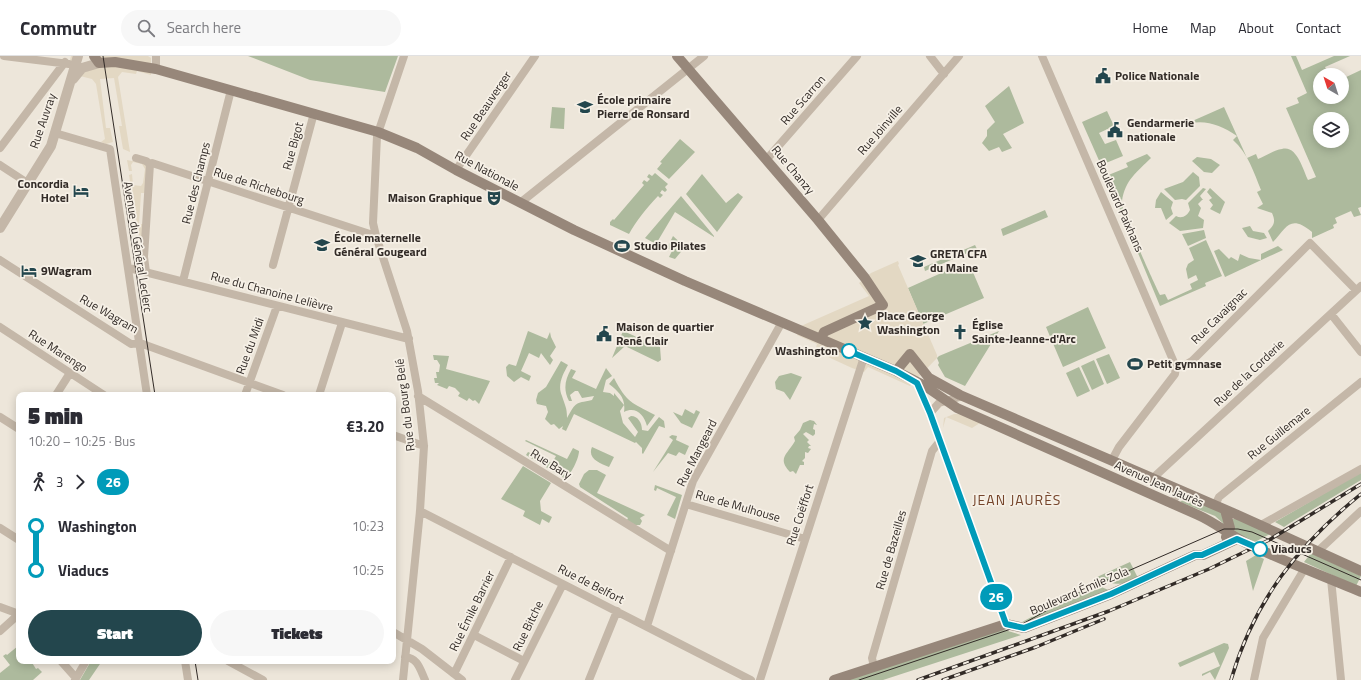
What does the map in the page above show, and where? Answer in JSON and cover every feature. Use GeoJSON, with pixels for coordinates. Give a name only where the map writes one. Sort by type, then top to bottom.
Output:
{"type":"FeatureCollection","features":[{"type":"Feature","properties":{"kind":"main road","name":"Rue Chanzy"},"geometry":{"type":"LineString","coordinates":[[677,56],[818,220],[865,278],[884,305],[824,332],[821,339]]}},
{"type":"Feature","properties":{"kind":"main road","name":"Rue Nationale"},"geometry":{"type":"LineString","coordinates":[[96,60],[154,68],[378,132],[417,148],[520,203],[685,281],[821,339]]}},
{"type":"Feature","properties":{"kind":"main road"},"geometry":{"type":"LineString","coordinates":[[821,339],[896,371],[917,383]]}},
{"type":"Feature","properties":{"kind":"main road","name":"Avenue Jean Jaurès"},"geometry":{"type":"LineString","coordinates":[[896,371],[910,354],[929,378],[951,391],[1215,505],[1361,571]]}},
{"type":"Feature","properties":{"kind":"main road","name":"Avenue Jean Jaurès"},"geometry":{"type":"LineString","coordinates":[[917,383],[957,408],[1173,502],[1210,521],[1237,539],[1361,592]]}},
{"type":"Feature","properties":{"kind":"main road"},"geometry":{"type":"LineString","coordinates":[[1225,510],[1230,523],[1228,533]]}},
{"type":"Feature","properties":{"kind":"main road","name":"Boulevard Émile Zola"},"geometry":{"type":"LineString","coordinates":[[834,680],[1006,624],[1024,628],[1111,594],[1195,555],[1200,550],[1224,540],[1228,533]]}},
{"type":"Feature","properties":{"kind":"main road","name":"Boulevard Émile Zola"},"geometry":{"type":"LineString","coordinates":[[1195,555],[1202,555],[1237,539]]}},
{"type":"Feature","properties":{"kind":"street"},"geometry":{"type":"LineString","coordinates":[[4,56],[71,72]]}},
{"type":"Feature","properties":{"kind":"street","name":"Rue Auvray"},"geometry":{"type":"LineString","coordinates":[[0,228],[51,146],[71,72],[78,56]]}},
{"type":"Feature","properties":{"kind":"street"},"geometry":{"type":"LineString","coordinates":[[154,68],[156,56]]}},
{"type":"Feature","properties":{"kind":"street","name":"Rue du Bourg Belé"},"geometry":{"type":"LineString","coordinates":[[402,680],[420,511],[424,446],[418,396],[408,339],[376,236],[374,223],[378,132],[404,56]]}},
{"type":"Feature","properties":{"kind":"street","name":"Rue Beauverger"},"geometry":{"type":"LineString","coordinates":[[456,170],[535,56]]}},
{"type":"Feature","properties":{"kind":"street"},"geometry":{"type":"LineString","coordinates":[[520,203],[704,56]]}},
{"type":"Feature","properties":{"kind":"street","name":"Rue Scarron"},"geometry":{"type":"LineString","coordinates":[[767,159],[857,56]]}},
{"type":"Feature","properties":{"kind":"street"},"geometry":{"type":"LineString","coordinates":[[930,56],[944,74]]}},
{"type":"Feature","properties":{"kind":"street","name":"Rue Joinville"},"geometry":{"type":"LineString","coordinates":[[818,220],[960,56]]}},
{"type":"Feature","properties":{"kind":"street","name":"Boulevard Paixhans"},"geometry":{"type":"LineString","coordinates":[[1042,56],[1176,367]]}},
{"type":"Feature","properties":{"kind":"street"},"geometry":{"type":"LineString","coordinates":[[0,148],[71,72],[96,60]]}},
{"type":"Feature","properties":{"kind":"street","name":"Rue des Champs"},"geometry":{"type":"LineString","coordinates":[[183,281],[231,90]]}},
{"type":"Feature","properties":{"kind":"street","name":"Rue Bigot"},"geometry":{"type":"LineString","coordinates":[[273,265],[314,114]]}},
{"type":"Feature","properties":{"kind":"street","name":"Avenue du Général Leclerc"},"geometry":{"type":"LineString","coordinates":[[55,133],[110,150],[147,392]]}},
{"type":"Feature","properties":{"kind":"street","name":"Rue de Richebourg"},"geometry":{"type":"LineString","coordinates":[[136,158],[150,164],[152,163],[376,236]]}},
{"type":"Feature","properties":{"kind":"street"},"geometry":{"type":"LineString","coordinates":[[146,272],[144,257],[150,164]]}},
{"type":"Feature","properties":{"kind":"street"},"geometry":{"type":"LineString","coordinates":[[0,165],[28,184]]}},
{"type":"Feature","properties":{"kind":"street","name":"Rue Cavaignac"},"geometry":{"type":"LineString","coordinates":[[1176,367],[1192,361],[1310,243],[1359,288]]}},
{"type":"Feature","properties":{"kind":"street","name":"Rue Wagram"},"geometry":{"type":"LineString","coordinates":[[0,260],[131,344],[140,343],[275,392]]}},
{"type":"Feature","properties":{"kind":"street","name":"Rue du Chanoine Lelièvre"},"geometry":{"type":"LineString","coordinates":[[129,268],[408,339]]}},
{"type":"Feature","properties":{"kind":"street","name":"Rue de la Corderie"},"geometry":{"type":"LineString","coordinates":[[1153,478],[1359,288]]}},
{"type":"Feature","properties":{"kind":"street","name":"Rue du Midi"},"geometry":{"type":"LineString","coordinates":[[246,392],[277,306]]}},
{"type":"Feature","properties":{"kind":"street"},"geometry":{"type":"LineString","coordinates":[[1330,314],[1361,352]]}},
{"type":"Feature","properties":{"kind":"street","name":"Rue Mangeard"},"geometry":{"type":"LineString","coordinates":[[646,626],[693,481],[782,322]]}},
{"type":"Feature","properties":{"kind":"street"},"geometry":{"type":"LineString","coordinates":[[320,392],[342,323]]}},
{"type":"Feature","properties":{"kind":"street","name":"Rue Marengo"},"geometry":{"type":"LineString","coordinates":[[0,327],[99,392]]}},
{"type":"Feature","properties":{"kind":"street","name":"Rue Coëffort"},"geometry":{"type":"LineString","coordinates":[[760,680],[864,357]]}},
{"type":"Feature","properties":{"kind":"street"},"geometry":{"type":"LineString","coordinates":[[1112,460],[1119,447],[1175,374],[1176,367]]}},
{"type":"Feature","properties":{"kind":"street"},"geometry":{"type":"LineString","coordinates":[[58,392],[70,373]]}},
{"type":"Feature","properties":{"kind":"street","name":"Rue Guillemare"},"geometry":{"type":"LineString","coordinates":[[1215,505],[1219,497],[1361,382]]}},
{"type":"Feature","properties":{"kind":"street"},"geometry":{"type":"LineString","coordinates":[[917,383],[930,413],[1006,624]]}},
{"type":"Feature","properties":{"kind":"street","name":"Rue Bary"},"geometry":{"type":"LineString","coordinates":[[418,396],[671,551]]}},
{"type":"Feature","properties":{"kind":"street"},"geometry":{"type":"LineString","coordinates":[[930,413],[939,403],[963,396]]}},
{"type":"Feature","properties":{"kind":"street"},"geometry":{"type":"LineString","coordinates":[[0,417],[16,427]]}},
{"type":"Feature","properties":{"kind":"street"},"geometry":{"type":"LineString","coordinates":[[396,436],[424,446]]}},
{"type":"Feature","properties":{"kind":"street","name":"Rue de Bazeilles"},"geometry":{"type":"LineString","coordinates":[[874,667],[872,658],[932,451],[940,441]]}},
{"type":"Feature","properties":{"kind":"street"},"geometry":{"type":"LineString","coordinates":[[1260,526],[1361,469]]}},
{"type":"Feature","properties":{"kind":"street"},"geometry":{"type":"LineString","coordinates":[[1173,502],[1180,490]]}},
{"type":"Feature","properties":{"kind":"street","name":"Rue de Mulhouse"},"geometry":{"type":"LineString","coordinates":[[686,504],[805,539]]}},
{"type":"Feature","properties":{"kind":"street","name":"Rue de Belfort"},"geometry":{"type":"LineString","coordinates":[[420,511],[751,680]]}},
{"type":"Feature","properties":{"kind":"street"},"geometry":{"type":"LineString","coordinates":[[1317,552],[1361,511]]}},
{"type":"Feature","properties":{"kind":"street"},"geometry":{"type":"LineString","coordinates":[[0,528],[16,538]]}},
{"type":"Feature","properties":{"kind":"street","name":"Rue Émile Barrier"},"geometry":{"type":"LineString","coordinates":[[454,674],[511,557]]}},
{"type":"Feature","properties":{"kind":"street"},"geometry":{"type":"LineString","coordinates":[[1254,680],[1263,638],[1305,568]]}},
{"type":"Feature","properties":{"kind":"street"},"geometry":{"type":"LineString","coordinates":[[1331,579],[1341,680]]}},
{"type":"Feature","properties":{"kind":"street","name":"Rue Bitche"},"geometry":{"type":"LineString","coordinates":[[515,680],[563,584]]}},
{"type":"Feature","properties":{"kind":"street"},"geometry":{"type":"LineString","coordinates":[[0,607],[16,613]]}},
{"type":"Feature","properties":{"kind":"street"},"geometry":{"type":"LineString","coordinates":[[589,680],[617,611]]}},
{"type":"Feature","properties":{"kind":"street"},"geometry":{"type":"LineString","coordinates":[[0,631],[16,617]]}},
{"type":"Feature","properties":{"kind":"street"},"geometry":{"type":"LineString","coordinates":[[396,634],[407,639],[462,680]]}},
{"type":"Feature","properties":{"kind":"street"},"geometry":{"type":"LineString","coordinates":[[474,635],[524,661]]}},
{"type":"Feature","properties":{"kind":"street"},"geometry":{"type":"LineString","coordinates":[[405,657],[416,661],[425,680]]}},
{"type":"Feature","properties":{"kind":"street"},"geometry":{"type":"LineString","coordinates":[[64,664],[76,679],[84,664]]}},
{"type":"Feature","properties":{"kind":"street"},"geometry":{"type":"LineString","coordinates":[[185,664],[188,680]]}},
{"type":"Feature","properties":{"kind":"street"},"geometry":{"type":"LineString","coordinates":[[234,664],[263,680]]}},
{"type":"Feature","properties":{"kind":"green space"},"geometry":{"type":"Polygon","coordinates":[[[248,56],[398,56],[385,92],[310,80],[248,56]]]}},
{"type":"Feature","properties":{"kind":"green space"},"geometry":{"type":"Polygon","coordinates":[[[1291,56],[1296,56],[1302,70],[1334,56],[1350,56],[1326,68],[1313,68],[1313,104],[1349,104],[1349,76],[1361,70],[1361,207],[1358,208],[1361,215],[1354,217],[1351,211],[1335,218],[1337,223],[1333,225],[1334,228],[1312,238],[1312,232],[1299,224],[1294,223],[1286,227],[1273,242],[1268,231],[1274,223],[1272,213],[1257,208],[1263,204],[1257,192],[1261,190],[1247,158],[1256,154],[1258,159],[1276,151],[1287,149],[1296,154],[1308,180],[1316,177],[1286,108],[1299,103],[1297,98],[1307,93],[1291,56]]]}},
{"type":"Feature","properties":{"kind":"green space"},"geometry":{"type":"Polygon","coordinates":[[[1009,86],[1024,123],[1003,134],[1012,148],[1002,152],[999,147],[989,151],[982,143],[987,136],[987,130],[995,122],[985,106],[1009,86]]]}},
{"type":"Feature","properties":{"kind":"green space"},"geometry":{"type":"Polygon","coordinates":[[[552,107],[565,108],[564,129],[550,128],[552,107]]]}},
{"type":"Feature","properties":{"kind":"green space"},"geometry":{"type":"Polygon","coordinates":[[[1224,107],[1237,136],[1217,125],[1203,122],[1181,126],[1224,107]]]}},
{"type":"Feature","properties":{"kind":"green space"},"geometry":{"type":"Polygon","coordinates":[[[1107,111],[1114,126],[1099,133],[1105,144],[1116,140],[1123,156],[1101,165],[1082,122],[1107,111]]]}},
{"type":"Feature","properties":{"kind":"green space"},"geometry":{"type":"Polygon","coordinates":[[[1237,136],[1246,157],[1243,151],[1233,140],[1237,136]]]}},
{"type":"Feature","properties":{"kind":"green space"},"geometry":{"type":"Polygon","coordinates":[[[680,139],[695,152],[669,179],[657,169],[662,163],[660,162],[680,139]]]}},
{"type":"Feature","properties":{"kind":"green space"},"geometry":{"type":"Polygon","coordinates":[[[1147,154],[1151,158],[1132,177],[1126,187],[1122,201],[1126,217],[1160,295],[1165,294],[1168,300],[1192,289],[1190,284],[1198,280],[1196,275],[1188,279],[1186,269],[1188,264],[1194,260],[1189,248],[1206,240],[1222,276],[1205,283],[1206,286],[1160,306],[1106,176],[1128,167],[1126,163],[1147,154]]]}},
{"type":"Feature","properties":{"kind":"green space"},"geometry":{"type":"Polygon","coordinates":[[[1197,157],[1211,159],[1220,165],[1212,173],[1204,172],[1192,161],[1197,157]]]}},
{"type":"Feature","properties":{"kind":"green space"},"geometry":{"type":"Polygon","coordinates":[[[1193,172],[1199,177],[1200,186],[1186,200],[1175,200],[1164,189],[1183,182],[1193,172]]]}},
{"type":"Feature","properties":{"kind":"green space"},"geometry":{"type":"Polygon","coordinates":[[[655,173],[668,184],[665,187],[667,190],[665,192],[662,190],[660,193],[663,195],[660,198],[658,196],[649,206],[629,234],[610,225],[610,222],[613,219],[614,220],[644,185],[642,183],[644,180],[647,182],[650,179],[647,177],[649,174],[652,176],[655,173]]]}},
{"type":"Feature","properties":{"kind":"green space"},"geometry":{"type":"Polygon","coordinates":[[[702,174],[726,203],[738,193],[743,197],[717,232],[686,194],[702,174]]]}},
{"type":"Feature","properties":{"kind":"green space"},"geometry":{"type":"Polygon","coordinates":[[[1203,188],[1206,189],[1200,196],[1203,200],[1198,204],[1201,208],[1198,216],[1204,220],[1203,228],[1180,231],[1169,223],[1176,216],[1182,217],[1187,214],[1190,210],[1188,203],[1203,188]]]}},
{"type":"Feature","properties":{"kind":"green space"},"geometry":{"type":"Polygon","coordinates":[[[1210,188],[1225,202],[1220,214],[1210,209],[1213,205],[1209,200],[1212,198],[1207,192],[1210,188]]]}},
{"type":"Feature","properties":{"kind":"green space"},"geometry":{"type":"Polygon","coordinates":[[[1161,192],[1173,202],[1171,208],[1173,214],[1166,220],[1161,208],[1155,208],[1156,200],[1161,192]]]}},
{"type":"Feature","properties":{"kind":"green space"},"geometry":{"type":"Polygon","coordinates":[[[681,196],[714,237],[675,212],[656,244],[645,238],[681,196]]]}},
{"type":"Feature","properties":{"kind":"green space"},"geometry":{"type":"Polygon","coordinates":[[[1045,210],[1048,217],[1003,236],[1001,229],[1045,210]]]}},
{"type":"Feature","properties":{"kind":"green space"},"geometry":{"type":"Polygon","coordinates":[[[1250,226],[1253,231],[1264,233],[1267,238],[1260,240],[1248,237],[1242,228],[1250,226]]]}},
{"type":"Feature","properties":{"kind":"green space"},"geometry":{"type":"Polygon","coordinates":[[[1204,230],[1206,238],[1188,246],[1182,234],[1204,230]]]}},
{"type":"Feature","properties":{"kind":"green space"},"geometry":{"type":"Polygon","coordinates":[[[673,236],[685,247],[675,259],[669,257],[672,251],[667,248],[673,236]]]}},
{"type":"Feature","properties":{"kind":"green space"},"geometry":{"type":"Polygon","coordinates":[[[975,245],[977,249],[925,271],[924,267],[975,245]]]}},
{"type":"Feature","properties":{"kind":"green space"},"geometry":{"type":"Polygon","coordinates":[[[1278,246],[1283,250],[1225,277],[1214,251],[1219,249],[1229,259],[1231,257],[1238,261],[1240,254],[1249,258],[1261,260],[1261,254],[1278,246]]]}},
{"type":"Feature","properties":{"kind":"green space"},"geometry":{"type":"Polygon","coordinates":[[[959,265],[972,270],[984,298],[923,324],[908,288],[959,265]]]}},
{"type":"Feature","properties":{"kind":"green space"},"geometry":{"type":"Polygon","coordinates":[[[1088,307],[1106,348],[1063,367],[1046,327],[1088,307]]]}},
{"type":"Feature","properties":{"kind":"green space"},"geometry":{"type":"Polygon","coordinates":[[[528,331],[547,339],[550,332],[556,347],[550,356],[553,360],[550,365],[541,353],[539,358],[529,353],[521,371],[531,376],[529,381],[521,377],[514,382],[507,376],[506,367],[509,364],[516,366],[528,331]]]}},
{"type":"Feature","properties":{"kind":"green space"},"geometry":{"type":"Polygon","coordinates":[[[623,331],[660,347],[661,360],[658,362],[625,346],[612,358],[623,331]]]}},
{"type":"Feature","properties":{"kind":"green space"},"geometry":{"type":"Polygon","coordinates":[[[999,331],[965,386],[945,377],[938,365],[939,363],[937,358],[939,356],[999,331]]]}},
{"type":"Feature","properties":{"kind":"green space"},"geometry":{"type":"Polygon","coordinates":[[[1109,354],[1120,378],[1107,384],[1096,359],[1109,354]]]}},
{"type":"Feature","properties":{"kind":"green space"},"geometry":{"type":"Polygon","coordinates":[[[433,355],[449,356],[446,369],[490,381],[479,404],[475,400],[473,401],[469,398],[467,401],[458,396],[460,393],[455,388],[449,386],[447,389],[437,385],[439,383],[435,383],[434,378],[437,378],[436,372],[439,372],[440,365],[437,360],[434,360],[433,355]]]}},
{"type":"Feature","properties":{"kind":"green space"},"geometry":{"type":"Polygon","coordinates":[[[1094,360],[1104,384],[1092,390],[1081,366],[1094,360]]]}},
{"type":"Feature","properties":{"kind":"green space"},"geometry":{"type":"Polygon","coordinates":[[[561,361],[568,365],[560,384],[567,418],[576,404],[592,400],[594,396],[582,398],[578,391],[575,391],[570,395],[572,401],[569,401],[565,389],[567,377],[571,369],[576,371],[572,378],[596,389],[606,368],[612,376],[606,380],[603,392],[610,393],[614,396],[614,393],[624,405],[620,411],[623,423],[635,437],[638,432],[628,418],[631,416],[636,417],[639,420],[642,430],[648,431],[659,417],[664,421],[665,428],[659,426],[643,454],[642,448],[636,442],[635,443],[574,414],[566,431],[562,429],[563,426],[559,429],[554,424],[551,425],[545,419],[548,412],[546,406],[537,404],[536,400],[538,393],[546,387],[561,361]]]}},
{"type":"Feature","properties":{"kind":"green space"},"geometry":{"type":"Polygon","coordinates":[[[1079,367],[1090,391],[1077,397],[1066,373],[1079,367]]]}},
{"type":"Feature","properties":{"kind":"green space"},"geometry":{"type":"Polygon","coordinates":[[[791,373],[802,377],[790,400],[784,392],[776,389],[775,382],[779,376],[791,373]]]}},
{"type":"Feature","properties":{"kind":"green space"},"geometry":{"type":"Polygon","coordinates":[[[614,378],[630,401],[655,415],[647,426],[642,415],[636,411],[628,410],[624,412],[623,399],[609,384],[614,378]]]}},
{"type":"Feature","properties":{"kind":"green space"},"geometry":{"type":"Polygon","coordinates":[[[685,409],[694,414],[696,410],[700,412],[692,428],[681,423],[673,412],[682,416],[685,409]]]}},
{"type":"Feature","properties":{"kind":"green space"},"geometry":{"type":"Polygon","coordinates":[[[810,420],[814,421],[817,425],[814,424],[813,429],[815,430],[815,434],[813,436],[806,432],[803,434],[809,440],[807,442],[811,446],[808,448],[811,449],[808,453],[805,452],[805,458],[802,461],[804,462],[804,465],[800,465],[796,474],[793,471],[790,472],[786,467],[784,463],[785,456],[795,441],[794,437],[800,430],[803,423],[810,420]]]}},
{"type":"Feature","properties":{"kind":"green space"},"geometry":{"type":"Polygon","coordinates":[[[672,435],[677,436],[676,440],[689,446],[685,455],[679,452],[676,456],[668,453],[653,472],[673,440],[669,437],[672,435]]]}},
{"type":"Feature","properties":{"kind":"green space"},"geometry":{"type":"Polygon","coordinates":[[[526,440],[567,459],[573,448],[579,451],[576,462],[567,477],[564,478],[526,455],[528,452],[552,463],[556,456],[525,441],[526,440]]]}},
{"type":"Feature","properties":{"kind":"green space"},"geometry":{"type":"Polygon","coordinates":[[[592,447],[614,457],[609,467],[593,458],[591,455],[592,447]]]}},
{"type":"Feature","properties":{"kind":"green space"},"geometry":{"type":"Polygon","coordinates":[[[523,466],[551,483],[540,501],[541,511],[552,517],[549,523],[542,519],[540,525],[523,516],[525,511],[501,499],[523,466]]]}},
{"type":"Feature","properties":{"kind":"green space"},"geometry":{"type":"Polygon","coordinates":[[[589,470],[597,470],[606,475],[597,493],[645,515],[640,518],[642,521],[640,525],[633,525],[627,520],[628,518],[580,487],[579,484],[584,474],[589,470]]]}},
{"type":"Feature","properties":{"kind":"green space"},"geometry":{"type":"Polygon","coordinates":[[[1361,472],[1361,480],[1284,527],[1275,522],[1361,472]]]}},
{"type":"Feature","properties":{"kind":"green space"},"geometry":{"type":"Polygon","coordinates":[[[655,485],[682,495],[675,519],[667,515],[676,497],[657,488],[656,491],[654,490],[655,485]]]}},
{"type":"Feature","properties":{"kind":"green space"},"geometry":{"type":"Polygon","coordinates":[[[1187,497],[1221,511],[1225,525],[1215,516],[1180,502],[1187,497]]]}},
{"type":"Feature","properties":{"kind":"green space"},"geometry":{"type":"Polygon","coordinates":[[[1244,518],[1274,532],[1249,545],[1236,538],[1232,519],[1244,518]]]}},
{"type":"Feature","properties":{"kind":"green space"},"geometry":{"type":"Polygon","coordinates":[[[1311,553],[1361,576],[1356,586],[1304,562],[1311,553]]]}},
{"type":"Feature","properties":{"kind":"green space"},"geometry":{"type":"Polygon","coordinates":[[[1256,555],[1264,559],[1253,591],[1246,561],[1256,555]]]}},
{"type":"Feature","properties":{"kind":"green space"},"geometry":{"type":"Polygon","coordinates":[[[1130,562],[1139,580],[1118,584],[1108,582],[1097,577],[1130,562]]]}},
{"type":"Feature","properties":{"kind":"green space"},"geometry":{"type":"Polygon","coordinates":[[[1094,584],[1111,591],[1041,621],[1022,622],[1094,584]]]}},
{"type":"Feature","properties":{"kind":"green space"},"geometry":{"type":"Polygon","coordinates":[[[995,627],[1021,635],[883,680],[834,680],[995,627]]]}},
{"type":"Feature","properties":{"kind":"green space"},"geometry":{"type":"Polygon","coordinates":[[[1224,643],[1228,644],[1229,648],[1215,680],[1210,672],[1202,676],[1202,674],[1220,666],[1214,652],[1180,667],[1178,663],[1224,643]]]}},
{"type":"Feature","properties":{"kind":"green space"},"geometry":{"type":"Polygon","coordinates":[[[16,648],[16,664],[33,664],[36,669],[38,668],[42,672],[33,680],[0,680],[0,673],[10,665],[3,656],[6,654],[7,655],[16,648]]]}},
{"type":"Feature","properties":{"kind":"green space"},"geometry":{"type":"Polygon","coordinates":[[[89,664],[100,664],[89,680],[80,680],[89,664]]]}},
{"type":"Feature","properties":{"kind":"shaded area"},"geometry":{"type":"Polygon","coordinates":[[[71,56],[81,56],[75,69],[94,61],[91,56],[148,56],[151,58],[151,75],[137,71],[136,74],[122,72],[118,77],[130,152],[123,149],[119,126],[122,126],[114,78],[100,79],[106,128],[110,128],[113,142],[106,144],[101,142],[105,139],[96,84],[92,79],[72,74],[69,64],[71,56]]]}},
{"type":"Feature","properties":{"kind":"shaded area"},"geometry":{"type":"Polygon","coordinates":[[[127,160],[147,164],[145,193],[141,193],[139,224],[143,224],[142,242],[140,242],[129,175],[132,174],[133,185],[141,186],[143,183],[145,169],[142,164],[133,162],[131,165],[132,171],[129,171],[127,160]]]}},
{"type":"Feature","properties":{"kind":"shaded area","name":"Place George Washington"},"geometry":{"type":"Polygon","coordinates":[[[898,261],[898,265],[937,355],[937,358],[910,386],[868,367],[864,372],[852,368],[815,351],[817,344],[797,335],[801,326],[869,296],[859,283],[871,273],[898,261]]]}},
{"type":"Feature","properties":{"kind":"shaded area"},"geometry":{"type":"Polygon","coordinates":[[[954,414],[960,414],[980,423],[972,428],[946,417],[954,414]]]}},
{"type":"Feature","properties":{"kind":"tram line"},"geometry":{"type":"LineString","coordinates":[[103,56],[155,392]]}},
{"type":"Feature","properties":{"kind":"tram line"},"geometry":{"type":"LineString","coordinates":[[859,680],[1017,627],[1080,592],[1224,529],[1238,529],[1252,532],[1361,580]]}},
{"type":"Feature","properties":{"kind":"tram line"},"geometry":{"type":"LineString","coordinates":[[195,664],[198,680]]}},
{"type":"Feature","properties":{"kind":"railway"},"geometry":{"type":"LineString","coordinates":[[918,680],[1109,611],[1209,569],[1269,540],[1361,484]]}},
{"type":"Feature","properties":{"kind":"railway"},"geometry":{"type":"LineString","coordinates":[[1231,680],[1252,625],[1281,576],[1317,533],[1361,494]]}},
{"type":"Feature","properties":{"kind":"railway"},"geometry":{"type":"LineString","coordinates":[[943,680],[1036,647],[1104,619]]}},
{"type":"Feature","properties":{"kind":"bus line","name":"26"},"geometry":{"type":"LineString","coordinates":[[849,351],[896,371],[917,383],[930,413],[1006,624],[1024,628],[1111,594],[1195,555],[1202,555],[1237,539],[1260,549]]}},
{"type":"Feature","properties":{"kind":"place","name":"Police Nationale"},"geometry":{"type":"Point","coordinates":[1103,76]}},
{"type":"Feature","properties":{"kind":"place","name":"École primaire Pierre de Ronsard"},"geometry":{"type":"Point","coordinates":[585,107]}},
{"type":"Feature","properties":{"kind":"place","name":"Gendarmerie nationale"},"geometry":{"type":"Point","coordinates":[1115,130]}},
{"type":"Feature","properties":{"kind":"place","name":"Concordia Hotel"},"geometry":{"type":"Point","coordinates":[81,191]}},
{"type":"Feature","properties":{"kind":"place","name":"Maison Graphique"},"geometry":{"type":"Point","coordinates":[494,198]}},
{"type":"Feature","properties":{"kind":"place","name":"École maternelle Général Gougeard"},"geometry":{"type":"Point","coordinates":[322,245]}},
{"type":"Feature","properties":{"kind":"place","name":"Studio Pilates"},"geometry":{"type":"Point","coordinates":[622,246]}},
{"type":"Feature","properties":{"kind":"place","name":"GRETA CFA du Maine"},"geometry":{"type":"Point","coordinates":[918,261]}},
{"type":"Feature","properties":{"kind":"place","name":"9Wagram"},"geometry":{"type":"Point","coordinates":[29,271]}},
{"type":"Feature","properties":{"kind":"place","name":"Place George Washington"},"geometry":{"type":"Point","coordinates":[865,323]}},
{"type":"Feature","properties":{"kind":"place","name":"Église Sainte-Jeanne-d'Arc"},"geometry":{"type":"Point","coordinates":[960,332]}},
{"type":"Feature","properties":{"kind":"place","name":"Maison de quartier René Clair"},"geometry":{"type":"Point","coordinates":[604,334]}},
{"type":"Feature","properties":{"kind":"place","name":"Washington"},"geometry":{"type":"Point","coordinates":[849,351]}},
{"type":"Feature","properties":{"kind":"place","name":"Petit gymnase"},"geometry":{"type":"Point","coordinates":[1135,364]}},
{"type":"Feature","properties":{"kind":"place","name":"Viaducs"},"geometry":{"type":"Point","coordinates":[1260,549]}},
{"type":"Feature","properties":{"kind":"district","name":"JEAN JAURÈS"},"geometry":{"type":"Point","coordinates":[1017,500]}}]}
